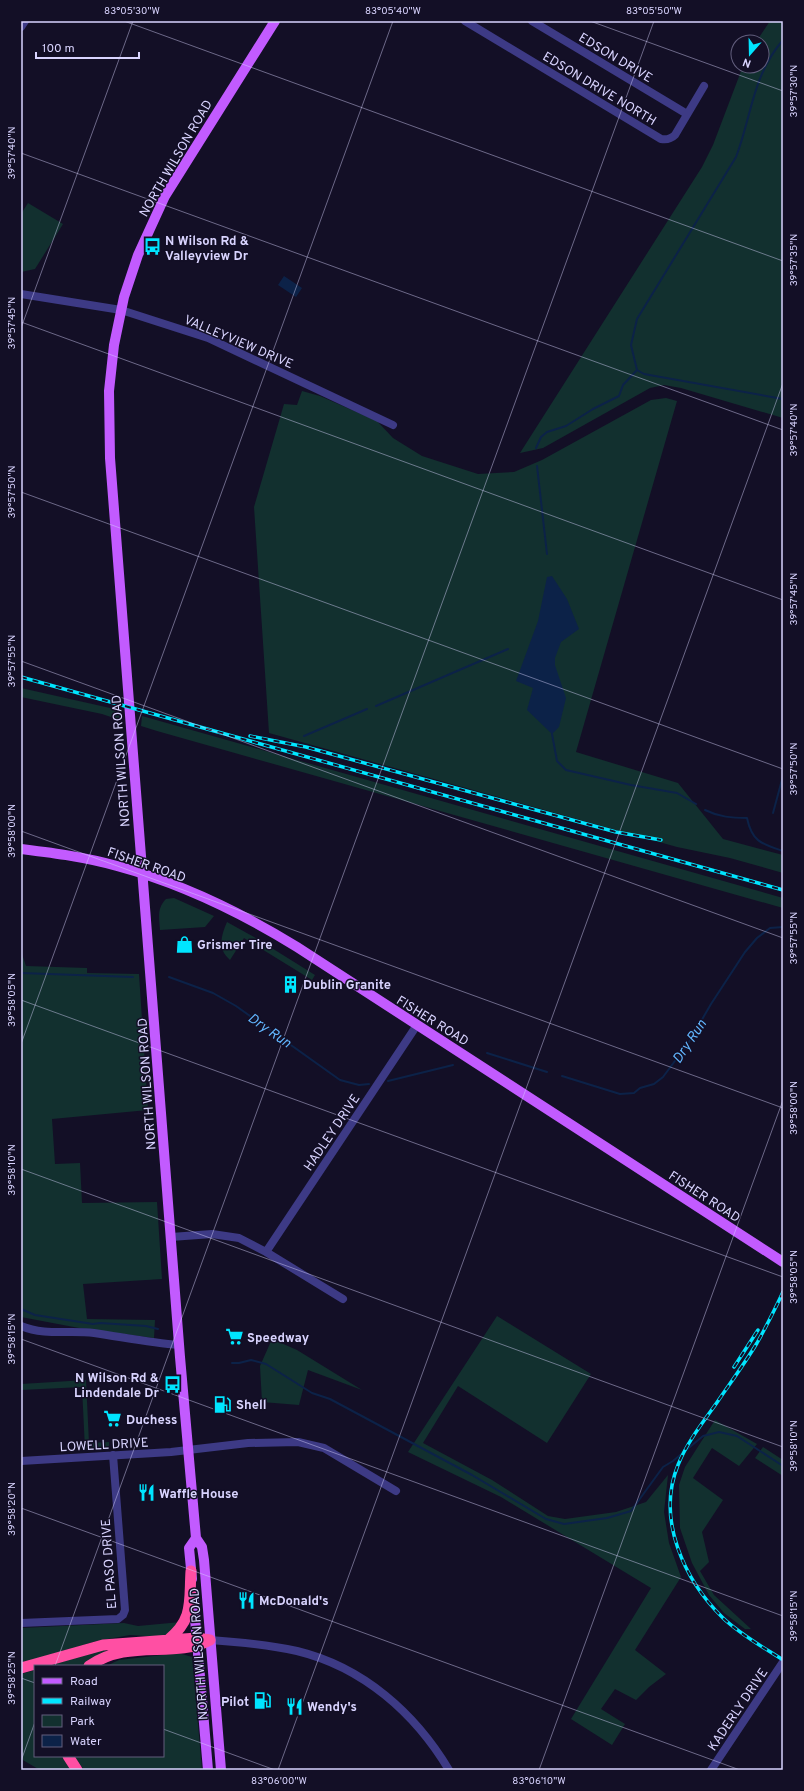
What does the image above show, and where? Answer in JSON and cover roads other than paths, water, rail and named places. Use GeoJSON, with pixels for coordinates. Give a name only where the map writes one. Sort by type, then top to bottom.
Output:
{"type":"FeatureCollection","features":[{"type":"Feature","properties":{"kind":"highway"},"geometry":{"type":"LineString","coordinates":[[168,1640],[178,1632],[186,1621],[190,1602],[191,1571]]}},
{"type":"Feature","properties":{"kind":"highway"},"geometry":{"type":"LineString","coordinates":[[21,1668],[103,1645],[168,1640],[197,1642]]}},
{"type":"Feature","properties":{"kind":"highway"},"geometry":{"type":"LineString","coordinates":[[91,1665],[104,1657],[125,1651],[210,1640]]}},
{"type":"Feature","properties":{"kind":"highway"},"geometry":{"type":"LineString","coordinates":[[69,1757],[77,1770]]}},
{"type":"Feature","properties":{"kind":"main road","name":"NORTH WILSON ROAD"},"geometry":{"type":"LineString","coordinates":[[221,1770],[202,1547],[196,1538],[179,1345],[109,428],[109,391],[112,358],[121,310],[138,255],[165,196],[275,21]]}},
{"type":"Feature","properties":{"kind":"main road","name":"FISHER ROAD"},"geometry":{"type":"LineString","coordinates":[[21,849],[94,860],[142,874],[203,898],[262,926],[298,947],[783,1262]]}},
{"type":"Feature","properties":{"kind":"main road","name":"NORTH WILSON ROAD"},"geometry":{"type":"LineString","coordinates":[[196,1538],[189,1548],[208,1770]]}},
{"type":"Feature","properties":{"kind":"street"},"geometry":{"type":"LineString","coordinates":[[21,27],[25,21]]}},
{"type":"Feature","properties":{"kind":"street","name":"EDSON DRIVE NORTH"},"geometry":{"type":"LineString","coordinates":[[465,21],[661,139],[666,140],[675,135],[704,86]]}},
{"type":"Feature","properties":{"kind":"street","name":"EDSON DRIVE"},"geometry":{"type":"LineString","coordinates":[[532,21],[687,114]]}},
{"type":"Feature","properties":{"kind":"street","name":"VALLEYVIEW DRIVE"},"geometry":{"type":"LineString","coordinates":[[21,294],[121,310],[213,340],[393,425]]}},
{"type":"Feature","properties":{"kind":"street","name":"HADLEY DRIVE"},"geometry":{"type":"LineString","coordinates":[[266,1252],[417,1024]]}},
{"type":"Feature","properties":{"kind":"street"},"geometry":{"type":"LineString","coordinates":[[171,1237],[212,1234],[228,1236],[246,1241],[343,1299]]}},
{"type":"Feature","properties":{"kind":"street"},"geometry":{"type":"LineString","coordinates":[[21,1326],[32,1330],[58,1333],[92,1333],[179,1345]]}},
{"type":"Feature","properties":{"kind":"street","name":"LOWELL DRIVE"},"geometry":{"type":"LineString","coordinates":[[21,1461],[188,1451],[248,1443],[305,1443],[324,1448],[396,1491]]}},
{"type":"Feature","properties":{"kind":"street","name":"EL PASO DRIVE"},"geometry":{"type":"LineString","coordinates":[[21,1623],[118,1619],[123,1615],[125,1610],[113,1455]]}},
{"type":"Feature","properties":{"kind":"street"},"geometry":{"type":"LineString","coordinates":[[210,1640],[248,1643],[297,1651],[322,1659],[357,1675],[388,1696],[407,1715],[426,1736],[448,1770]]}},
{"type":"Feature","properties":{"kind":"street","name":"KADERLY DRIVE"},"geometry":{"type":"LineString","coordinates":[[711,1770],[783,1662]]}},
{"type":"Feature","properties":{"kind":"water"},"geometry":{"type":"Polygon","coordinates":[[[284,276],[302,288],[296,297],[278,285],[284,276]]]}},
{"type":"Feature","properties":{"kind":"water"},"geometry":{"type":"Polygon","coordinates":[[[552,576],[567,599],[579,629],[561,642],[555,658],[555,665],[566,698],[559,727],[552,734],[527,710],[533,688],[516,681],[538,621],[547,577],[552,576]]]}},
{"type":"Feature","properties":{"kind":"waterway"},"geometry":{"type":"LineString","coordinates":[[637,370],[631,345],[637,319],[736,157],[759,82],[765,68],[783,40]]}},
{"type":"Feature","properties":{"kind":"waterway"},"geometry":{"type":"LineString","coordinates":[[536,448],[541,437],[547,432],[566,426],[593,409],[619,396],[623,385],[637,370],[644,374],[783,399]]}},
{"type":"Feature","properties":{"kind":"waterway"},"geometry":{"type":"LineString","coordinates":[[537,466],[547,554]]}},
{"type":"Feature","properties":{"kind":"waterway"},"geometry":{"type":"LineString","coordinates":[[376,706],[508,649]]}},
{"type":"Feature","properties":{"kind":"waterway"},"geometry":{"type":"LineString","coordinates":[[304,736],[367,709]]}},
{"type":"Feature","properties":{"kind":"waterway"},"geometry":{"type":"LineString","coordinates":[[552,734],[557,761],[566,770],[631,785],[677,793],[696,804]]}},
{"type":"Feature","properties":{"kind":"waterway"},"geometry":{"type":"LineString","coordinates":[[773,813],[783,776]]}},
{"type":"Feature","properties":{"kind":"waterway"},"geometry":{"type":"LineString","coordinates":[[705,810],[726,817],[747,818],[752,832],[759,841],[783,851]]}},
{"type":"Feature","properties":{"kind":"waterway","name":"Dry Run"},"geometry":{"type":"LineString","coordinates":[[562,1076],[620,1094],[634,1093],[640,1088],[654,1084],[663,1077],[689,1042],[711,1004],[745,952],[757,938],[770,928],[783,927]]}},
{"type":"Feature","properties":{"kind":"waterway","name":"Dry Run"},"geometry":{"type":"LineString","coordinates":[[21,973],[133,977]]}},
{"type":"Feature","properties":{"kind":"waterway","name":"Dry Run"},"geometry":{"type":"LineString","coordinates":[[169,977],[213,993],[236,1006],[340,1080],[359,1085],[369,1084]]}},
{"type":"Feature","properties":{"kind":"waterway","name":"Dry Run"},"geometry":{"type":"LineString","coordinates":[[487,1053],[547,1072]]}},
{"type":"Feature","properties":{"kind":"waterway","name":"Dry Run"},"geometry":{"type":"LineString","coordinates":[[388,1081],[453,1065]]}},
{"type":"Feature","properties":{"kind":"waterway"},"geometry":{"type":"LineString","coordinates":[[21,1309],[35,1315],[93,1324],[100,1323],[146,1326],[158,1329]]}},
{"type":"Feature","properties":{"kind":"waterway"},"geometry":{"type":"LineString","coordinates":[[232,1363],[251,1360],[266,1364],[312,1393],[330,1399],[472,1475],[546,1519],[564,1524],[607,1518],[631,1511],[663,1467],[673,1461],[703,1436],[719,1432],[737,1436],[783,1466]]}},
{"type":"Feature","properties":{"kind":"railway"},"geometry":{"type":"LineString","coordinates":[[21,677],[783,890]]}},
{"type":"Feature","properties":{"kind":"railway"},"geometry":{"type":"LineString","coordinates":[[250,736],[306,747],[616,832],[661,840]]}},
{"type":"Feature","properties":{"kind":"railway"},"geometry":{"type":"LineString","coordinates":[[783,1292],[757,1343],[686,1448],[678,1465],[672,1486],[670,1506],[672,1527],[678,1548],[696,1586],[709,1603],[737,1630],[783,1660]]}},
{"type":"Feature","properties":{"kind":"railway"},"geometry":{"type":"LineString","coordinates":[[734,1367],[758,1330]]}},
{"type":"Feature","properties":{"kind":"place","name":"N Wilson Rd & Valleyview Dr"},"geometry":{"type":"Point","coordinates":[152,247]}},
{"type":"Feature","properties":{"kind":"place","name":"Grismer Tire"},"geometry":{"type":"Point","coordinates":[184,944]}},
{"type":"Feature","properties":{"kind":"place","name":"Dublin Granite"},"geometry":{"type":"Point","coordinates":[290,984]}},
{"type":"Feature","properties":{"kind":"place","name":"Speedway"},"geometry":{"type":"Point","coordinates":[234,1337]}},
{"type":"Feature","properties":{"kind":"place","name":"N Wilson Rd & Lindendale Dr"},"geometry":{"type":"Point","coordinates":[172,1384]}},
{"type":"Feature","properties":{"kind":"place","name":"Shell"},"geometry":{"type":"Point","coordinates":[223,1404]}},
{"type":"Feature","properties":{"kind":"place","name":"Duchess"},"geometry":{"type":"Point","coordinates":[113,1419]}},
{"type":"Feature","properties":{"kind":"place","name":"Waffle House"},"geometry":{"type":"Point","coordinates":[146,1493]}},
{"type":"Feature","properties":{"kind":"place","name":"McDonald's"},"geometry":{"type":"Point","coordinates":[246,1600]}},
{"type":"Feature","properties":{"kind":"place","name":"Pilot"},"geometry":{"type":"Point","coordinates":[262,1701]}},
{"type":"Feature","properties":{"kind":"place","name":"Wendy's"},"geometry":{"type":"Point","coordinates":[294,1706]}}]}
